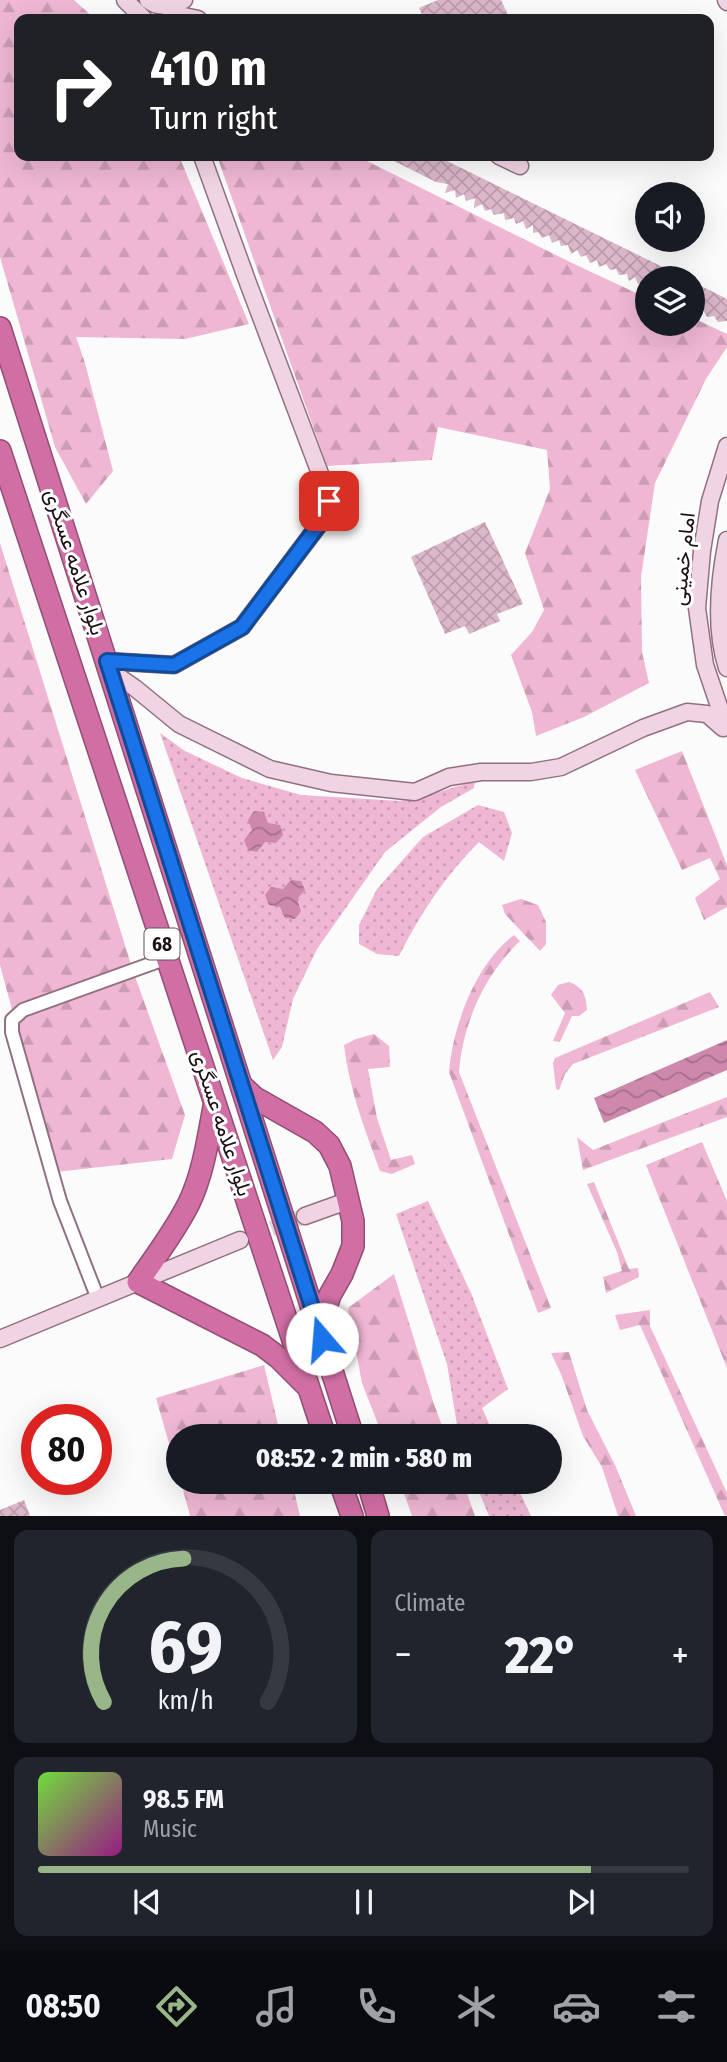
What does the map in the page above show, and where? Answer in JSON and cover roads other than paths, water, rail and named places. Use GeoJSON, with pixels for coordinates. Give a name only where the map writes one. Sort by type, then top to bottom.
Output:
{"type":"FeatureCollection","features":[{"type":"Feature","properties":{"kind":"highway","name":"بلوار علامه عسگری"},"geometry":{"type":"LineString","coordinates":[[0,328],[349,1424]]}},
{"type":"Feature","properties":{"kind":"highway","name":"بلوار علامه عسگری"},"geometry":{"type":"LineString","coordinates":[[0,451],[321,1424]]}},
{"type":"Feature","properties":{"kind":"highway"},"geometry":{"type":"LineString","coordinates":[[23,520],[39,527],[55,518],[58,510]]}},
{"type":"Feature","properties":{"kind":"highway"},"geometry":{"type":"LineString","coordinates":[[242,1086],[255,1098],[315,1132],[329,1145],[340,1166],[353,1222],[353,1246],[342,1275],[330,1295],[322,1339]]}},
{"type":"Feature","properties":{"kind":"highway"},"geometry":{"type":"LineString","coordinates":[[215,1102],[204,1157],[190,1201],[138,1282],[262,1345],[309,1388]]}},
{"type":"Feature","properties":{"kind":"highway"},"geometry":{"type":"LineString","coordinates":[[344,1494],[349,1512]]}},
{"type":"Feature","properties":{"kind":"highway"},"geometry":{"type":"LineString","coordinates":[[372,1494],[378,1516]]}},
{"type":"Feature","properties":{"kind":"street"},"geometry":{"type":"LineString","coordinates":[[125,0],[139,14]]}},
{"type":"Feature","properties":{"kind":"street"},"geometry":{"type":"LineString","coordinates":[[148,0],[152,4],[167,6],[184,0]]}},
{"type":"Feature","properties":{"kind":"street"},"geometry":{"type":"LineString","coordinates":[[108,666],[174,665],[242,627],[327,514],[327,492],[204,161]]}},
{"type":"Feature","properties":{"kind":"street"},"geometry":{"type":"LineString","coordinates":[[510,161],[520,166]]}},
{"type":"Feature","properties":{"kind":"street","name":"امام خمینی"},"geometry":{"type":"LineString","coordinates":[[725,723],[705,665],[697,608],[710,501],[727,446]]}},
{"type":"Feature","properties":{"kind":"street","name":"امام خمینی"},"geometry":{"type":"LineString","coordinates":[[727,540],[722,565],[720,612],[722,646],[727,668]]}},
{"type":"Feature","properties":{"kind":"street"},"geometry":{"type":"LineString","coordinates":[[108,666],[179,724],[270,769],[331,783],[415,792],[449,777],[481,772],[531,772],[561,766],[643,728],[687,712],[706,714],[725,723]]}},
{"type":"Feature","properties":{"kind":"street"},"geometry":{"type":"LineString","coordinates":[[98,1298],[60,1201],[12,1032],[12,1020],[23,1010],[167,958]]}},
{"type":"Feature","properties":{"kind":"street"},"geometry":{"type":"LineString","coordinates":[[304,1216],[347,1201]]}},
{"type":"Feature","properties":{"kind":"street"},"geometry":{"type":"LineString","coordinates":[[0,1339],[240,1240]]}},
{"type":"Feature","properties":{"kind":"water"},"geometry":{"type":"Polygon","coordinates":[[[254,811],[264,812],[268,823],[280,825],[283,835],[276,843],[265,842],[257,852],[248,850],[244,840],[252,830],[248,820],[254,811]]]}},
{"type":"Feature","properties":{"kind":"water"},"geometry":{"type":"Polygon","coordinates":[[[291,880],[301,881],[305,890],[297,899],[301,911],[295,919],[285,918],[280,907],[269,905],[265,895],[271,887],[283,889],[291,880]]]}},
{"type":"Feature","properties":{"kind":"water"},"geometry":{"type":"Polygon","coordinates":[[[727,1040],[727,1070],[604,1123],[594,1098],[727,1040]]]}},
{"type":"Feature","properties":{"kind":"tunnel"},"geometry":{"type":"LineString","coordinates":[[249,1237],[305,1216]]}}]}
